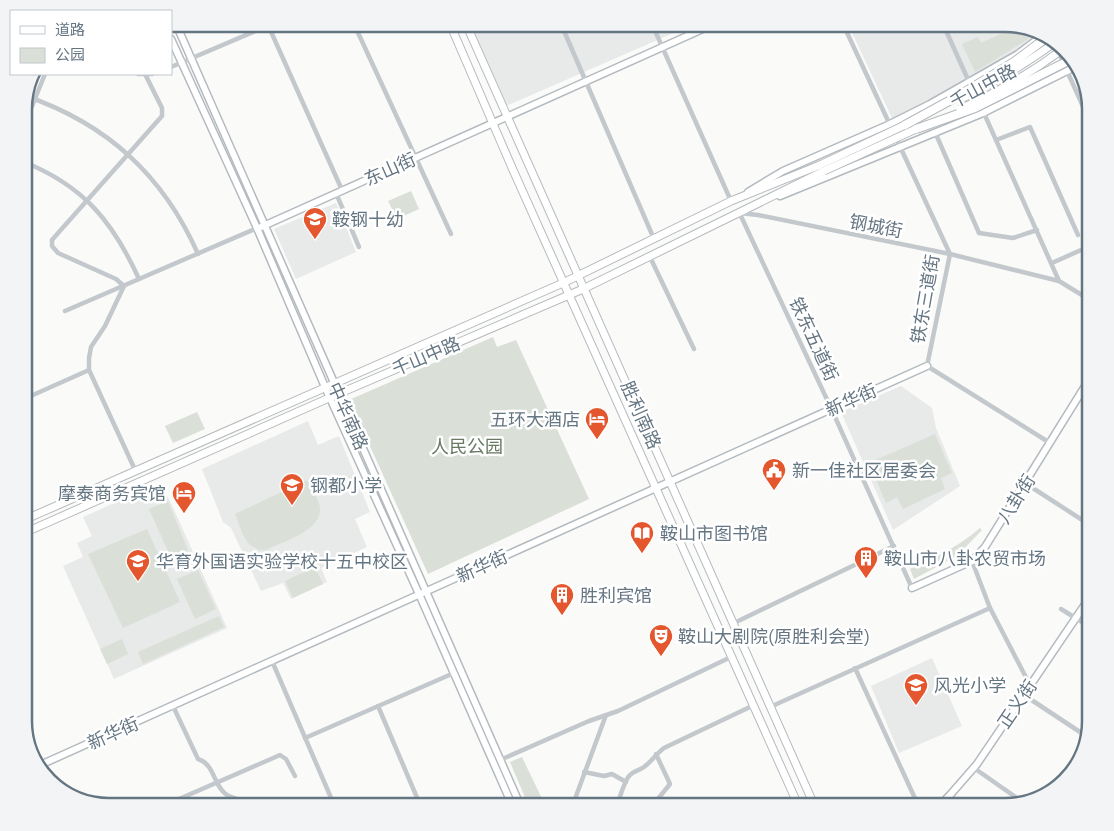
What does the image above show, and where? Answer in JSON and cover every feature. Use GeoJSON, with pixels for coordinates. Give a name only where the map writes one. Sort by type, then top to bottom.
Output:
{"type":"FeatureCollection","features":[{"type":"Feature","properties":{"kind":"highway"},"geometry":{"type":"LineString","coordinates":[[905,125],[960,95],[1014,62],[1041,41]]}},
{"type":"Feature","properties":{"kind":"highway"},"geometry":{"type":"LineString","coordinates":[[916,129],[975,108],[1065,63]]}},
{"type":"Feature","properties":{"kind":"main road","name":"中华南路"},"geometry":{"type":"LineString","coordinates":[[180,32],[423,592],[517,798]]}},
{"type":"Feature","properties":{"kind":"main road","name":"胜利南路"},"geometry":{"type":"LineString","coordinates":[[453,32],[563,283],[795,798]]}},
{"type":"Feature","properties":{"kind":"main road","name":"胜利南路"},"geometry":{"type":"LineString","coordinates":[[470,32],[811,798]]}},
{"type":"Feature","properties":{"kind":"main road","name":"东山街"},"geometry":{"type":"LineString","coordinates":[[257,228],[696,32]]}},
{"type":"Feature","properties":{"kind":"main road"},"geometry":{"type":"LineString","coordinates":[[732,201],[783,172],[890,124],[970,83],[1018,54],[1037,39]]}},
{"type":"Feature","properties":{"kind":"main road"},"geometry":{"type":"LineString","coordinates":[[172,41],[257,228],[325,388],[423,592],[454,674],[509,798]]}},
{"type":"Feature","properties":{"kind":"main road","name":"千山中路"},"geometry":{"type":"LineString","coordinates":[[33,529],[338,394],[583,289],[739,212],[905,125],[969,95],[1037,56],[1049,46]]}},
{"type":"Feature","properties":{"kind":"main road","name":"千山中路"},"geometry":{"type":"LineString","coordinates":[[33,516],[563,283],[732,201],[822,168],[916,129],[1012,83],[1057,54]]}},
{"type":"Feature","properties":{"kind":"main road"},"geometry":{"type":"LineString","coordinates":[[739,212],[983,112],[1068,70]]}},
{"type":"Feature","properties":{"kind":"main road","name":"新华街"},"geometry":{"type":"LineString","coordinates":[[44,763],[926,366]]}},
{"type":"Feature","properties":{"kind":"main road","name":"八卦街"},"geometry":{"type":"LineString","coordinates":[[912,588],[972,561],[985,547],[1082,391]]}},
{"type":"Feature","properties":{"kind":"main road","name":"正义街"},"geometry":{"type":"LineString","coordinates":[[946,798],[974,768],[1082,609]]}},
{"type":"Feature","properties":{"kind":"street"},"geometry":{"type":"LineString","coordinates":[[172,67],[251,32]]}},
{"type":"Feature","properties":{"kind":"street"},"geometry":{"type":"LineString","coordinates":[[273,32],[339,191],[360,248]]}},
{"type":"Feature","properties":{"kind":"street"},"geometry":{"type":"LineString","coordinates":[[358,32],[451,234]]}},
{"type":"Feature","properties":{"kind":"street"},"geometry":{"type":"LineString","coordinates":[[564,32],[654,239]]}},
{"type":"Feature","properties":{"kind":"street"},"geometry":{"type":"LineString","coordinates":[[655,32],[732,201]]}},
{"type":"Feature","properties":{"kind":"street","name":"铁东三道街"},"geometry":{"type":"LineString","coordinates":[[847,32],[950,254],[926,366],[1050,443]]}},
{"type":"Feature","properties":{"kind":"street"},"geometry":{"type":"LineString","coordinates":[[947,32],[1060,281]]}},
{"type":"Feature","properties":{"kind":"street"},"geometry":{"type":"LineString","coordinates":[[1064,62],[1081,101]]}},
{"type":"Feature","properties":{"kind":"street"},"geometry":{"type":"LineString","coordinates":[[33,104],[44,75]]}},
{"type":"Feature","properties":{"kind":"street"},"geometry":{"type":"LineString","coordinates":[[136,472],[89,370],[90,347],[105,326],[124,286],[116,279],[58,253],[52,246],[52,240],[162,116],[162,108],[146,75]]}},
{"type":"Feature","properties":{"kind":"street"},"geometry":{"type":"LineString","coordinates":[[35,99],[74,116],[95,128],[127,154],[167,197],[182,220],[198,254]]}},
{"type":"Feature","properties":{"kind":"street"},"geometry":{"type":"LineString","coordinates":[[996,140],[1030,127],[1078,235]]}},
{"type":"Feature","properties":{"kind":"street"},"geometry":{"type":"LineString","coordinates":[[934,132],[979,233],[1013,238],[1037,230]]}},
{"type":"Feature","properties":{"kind":"street"},"geometry":{"type":"LineString","coordinates":[[33,166],[64,182],[97,210],[128,255],[139,279]]}},
{"type":"Feature","properties":{"kind":"street","name":"钢城街"},"geometry":{"type":"LineString","coordinates":[[739,212],[758,214],[950,254],[1060,281],[1082,295]]}},
{"type":"Feature","properties":{"kind":"street","name":"铁东五道街"},"geometry":{"type":"LineString","coordinates":[[739,212],[831,408],[912,588]]}},
{"type":"Feature","properties":{"kind":"street","name":"东山街"},"geometry":{"type":"LineString","coordinates":[[65,311],[257,228]]}},
{"type":"Feature","properties":{"kind":"street"},"geometry":{"type":"LineString","coordinates":[[1052,263],[1082,250]]}},
{"type":"Feature","properties":{"kind":"street"},"geometry":{"type":"LineString","coordinates":[[650,257],[694,349]]}},
{"type":"Feature","properties":{"kind":"street"},"geometry":{"type":"LineString","coordinates":[[33,395],[89,370]]}},
{"type":"Feature","properties":{"kind":"street"},"geometry":{"type":"LineString","coordinates":[[1025,483],[1082,520]]}},
{"type":"Feature","properties":{"kind":"street"},"geometry":{"type":"LineString","coordinates":[[732,624],[894,546]]}},
{"type":"Feature","properties":{"kind":"street"},"geometry":{"type":"LineString","coordinates":[[972,561],[990,608],[1030,685]]}},
{"type":"Feature","properties":{"kind":"street"},"geometry":{"type":"LineString","coordinates":[[770,708],[990,608]]}},
{"type":"Feature","properties":{"kind":"street"},"geometry":{"type":"LineString","coordinates":[[1061,609],[1082,622]]}},
{"type":"Feature","properties":{"kind":"street"},"geometry":{"type":"LineString","coordinates":[[500,760],[582,724],[618,711],[731,658]]}},
{"type":"Feature","properties":{"kind":"street"},"geometry":{"type":"LineString","coordinates":[[272,661],[332,798]]}},
{"type":"Feature","properties":{"kind":"street"},"geometry":{"type":"LineString","coordinates":[[855,668],[915,798]]}},
{"type":"Feature","properties":{"kind":"street"},"geometry":{"type":"LineString","coordinates":[[305,738],[454,674]]}},
{"type":"Feature","properties":{"kind":"street"},"geometry":{"type":"LineString","coordinates":[[1024,695],[1081,733]]}},
{"type":"Feature","properties":{"kind":"street"},"geometry":{"type":"LineString","coordinates":[[174,706],[198,759],[204,760],[211,769],[221,789],[228,796],[235,798]]}},
{"type":"Feature","properties":{"kind":"street"},"geometry":{"type":"LineString","coordinates":[[378,706],[417,798]]}},
{"type":"Feature","properties":{"kind":"street"},"geometry":{"type":"LineString","coordinates":[[620,798],[630,774],[646,766],[664,748],[752,706]]}},
{"type":"Feature","properties":{"kind":"street"},"geometry":{"type":"LineString","coordinates":[[575,798],[606,715]]}},
{"type":"Feature","properties":{"kind":"street"},"geometry":{"type":"LineString","coordinates":[[656,754],[670,784],[659,798]]}},
{"type":"Feature","properties":{"kind":"street"},"geometry":{"type":"LineString","coordinates":[[181,798],[280,755],[286,759],[295,776]]}},
{"type":"Feature","properties":{"kind":"street"},"geometry":{"type":"LineString","coordinates":[[974,768],[1016,798]]}},
{"type":"Feature","properties":{"kind":"street"},"geometry":{"type":"LineString","coordinates":[[584,772],[604,776],[612,774],[626,782]]}},
{"type":"Feature","properties":{"kind":"shaded area"},"geometry":{"type":"Polygon","coordinates":[[[473,32],[676,32],[506,106],[473,32]]]}},
{"type":"Feature","properties":{"kind":"shaded area"},"geometry":{"type":"Polygon","coordinates":[[[852,32],[1005,32],[1033,38],[997,63],[892,118],[852,32]]]}},
{"type":"Feature","properties":{"kind":"shaded area","name":"鞍钢十幼"},"geometry":{"type":"Polygon","coordinates":[[[336,203],[356,252],[296,279],[274,229],[336,203]]]}},
{"type":"Feature","properties":{"kind":"shaded area"},"geometry":{"type":"Polygon","coordinates":[[[901,386],[932,408],[936,428],[960,486],[893,530],[841,412],[901,386]]]}},
{"type":"Feature","properties":{"kind":"shaded area","name":"钢都小学"},"geometry":{"type":"Polygon","coordinates":[[[308,421],[318,445],[339,436],[370,512],[355,519],[367,547],[321,568],[327,582],[291,599],[283,583],[261,591],[231,528],[223,522],[202,469],[308,421]]]}},
{"type":"Feature","properties":{"kind":"shaded area","name":"华育外国语实验学校十五中校区"},"geometry":{"type":"Polygon","coordinates":[[[163,489],[227,628],[114,679],[63,566],[83,557],[77,543],[92,536],[83,517],[139,492],[147,497],[163,489]]]}},
{"type":"Feature","properties":{"kind":"shaded area","name":"风光小学"},"geometry":{"type":"Polygon","coordinates":[[[932,658],[962,726],[899,753],[871,686],[932,658]]]}},
{"type":"Feature","properties":{"kind":"green space"},"geometry":{"type":"Polygon","coordinates":[[[1004,32],[1031,37],[975,72],[962,44],[978,37],[981,43],[1004,32]]]}},
{"type":"Feature","properties":{"kind":"green space"},"geometry":{"type":"Polygon","coordinates":[[[411,191],[419,209],[397,219],[388,201],[411,191]]]}},
{"type":"Feature","properties":{"kind":"green space","name":"人民公园"},"geometry":{"type":"Polygon","coordinates":[[[493,337],[497,347],[516,340],[589,499],[428,574],[349,400],[493,337]]]}},
{"type":"Feature","properties":{"kind":"green space"},"geometry":{"type":"Polygon","coordinates":[[[197,412],[205,429],[173,443],[165,426],[197,412]]]}},
{"type":"Feature","properties":{"kind":"green space"},"geometry":{"type":"Polygon","coordinates":[[[935,434],[952,473],[941,478],[945,489],[903,509],[897,497],[886,503],[869,463],[935,434]]]}},
{"type":"Feature","properties":{"kind":"green space"},"geometry":{"type":"Polygon","coordinates":[[[316,476],[320,477],[323,484],[312,489],[320,508],[318,518],[313,525],[289,540],[265,550],[253,547],[245,538],[235,514],[316,476]]]}},
{"type":"Feature","properties":{"kind":"green space"},"geometry":{"type":"Polygon","coordinates":[[[168,501],[188,550],[171,558],[149,509],[168,501]]]}},
{"type":"Feature","properties":{"kind":"green space"},"geometry":{"type":"Polygon","coordinates":[[[980,528],[982,530],[957,556],[914,579],[910,569],[938,556],[980,528]]]}},
{"type":"Feature","properties":{"kind":"green space"},"geometry":{"type":"Polygon","coordinates":[[[147,529],[180,602],[123,628],[88,554],[147,529]]]}},
{"type":"Feature","properties":{"kind":"green space"},"geometry":{"type":"Polygon","coordinates":[[[315,567],[323,584],[293,598],[285,581],[315,567]]]}},
{"type":"Feature","properties":{"kind":"green space"},"geometry":{"type":"Polygon","coordinates":[[[198,570],[216,609],[195,619],[177,579],[198,570]]]}},
{"type":"Feature","properties":{"kind":"green space"},"geometry":{"type":"Polygon","coordinates":[[[219,616],[224,627],[143,664],[138,652],[219,616]]]}},
{"type":"Feature","properties":{"kind":"green space"},"geometry":{"type":"Polygon","coordinates":[[[122,639],[128,654],[107,664],[100,649],[122,639]]]}},
{"type":"Feature","properties":{"kind":"green space"},"geometry":{"type":"Polygon","coordinates":[[[522,757],[542,798],[525,798],[510,762],[522,757]]]}},
{"type":"Feature","properties":{"kind":"place","name":"鞍钢十幼"},"geometry":{"type":"Point","coordinates":[315,240]}},
{"type":"Feature","properties":{"kind":"place","name":"五环大酒店"},"geometry":{"type":"Point","coordinates":[597,440]}},
{"type":"Feature","properties":{"kind":"place","name":"新一佳社区居委会"},"geometry":{"type":"Point","coordinates":[774,491]}},
{"type":"Feature","properties":{"kind":"place","name":"钢都小学"},"geometry":{"type":"Point","coordinates":[292,506]}},
{"type":"Feature","properties":{"kind":"place","name":"摩泰商务宾馆"},"geometry":{"type":"Point","coordinates":[184,514]}},
{"type":"Feature","properties":{"kind":"place","name":"鞍山市图书馆"},"geometry":{"type":"Point","coordinates":[642,554]}},
{"type":"Feature","properties":{"kind":"place","name":"鞍山市八卦农贸市场"},"geometry":{"type":"Point","coordinates":[866,579]}},
{"type":"Feature","properties":{"kind":"place","name":"华育外国语实验学校十五中校区"},"geometry":{"type":"Point","coordinates":[138,582]}},
{"type":"Feature","properties":{"kind":"place","name":"胜利宾馆"},"geometry":{"type":"Point","coordinates":[562,616]}},
{"type":"Feature","properties":{"kind":"place","name":"鞍山大剧院(原胜利会堂)"},"geometry":{"type":"Point","coordinates":[661,657]}},
{"type":"Feature","properties":{"kind":"place","name":"风光小学"},"geometry":{"type":"Point","coordinates":[916,706]}}]}
